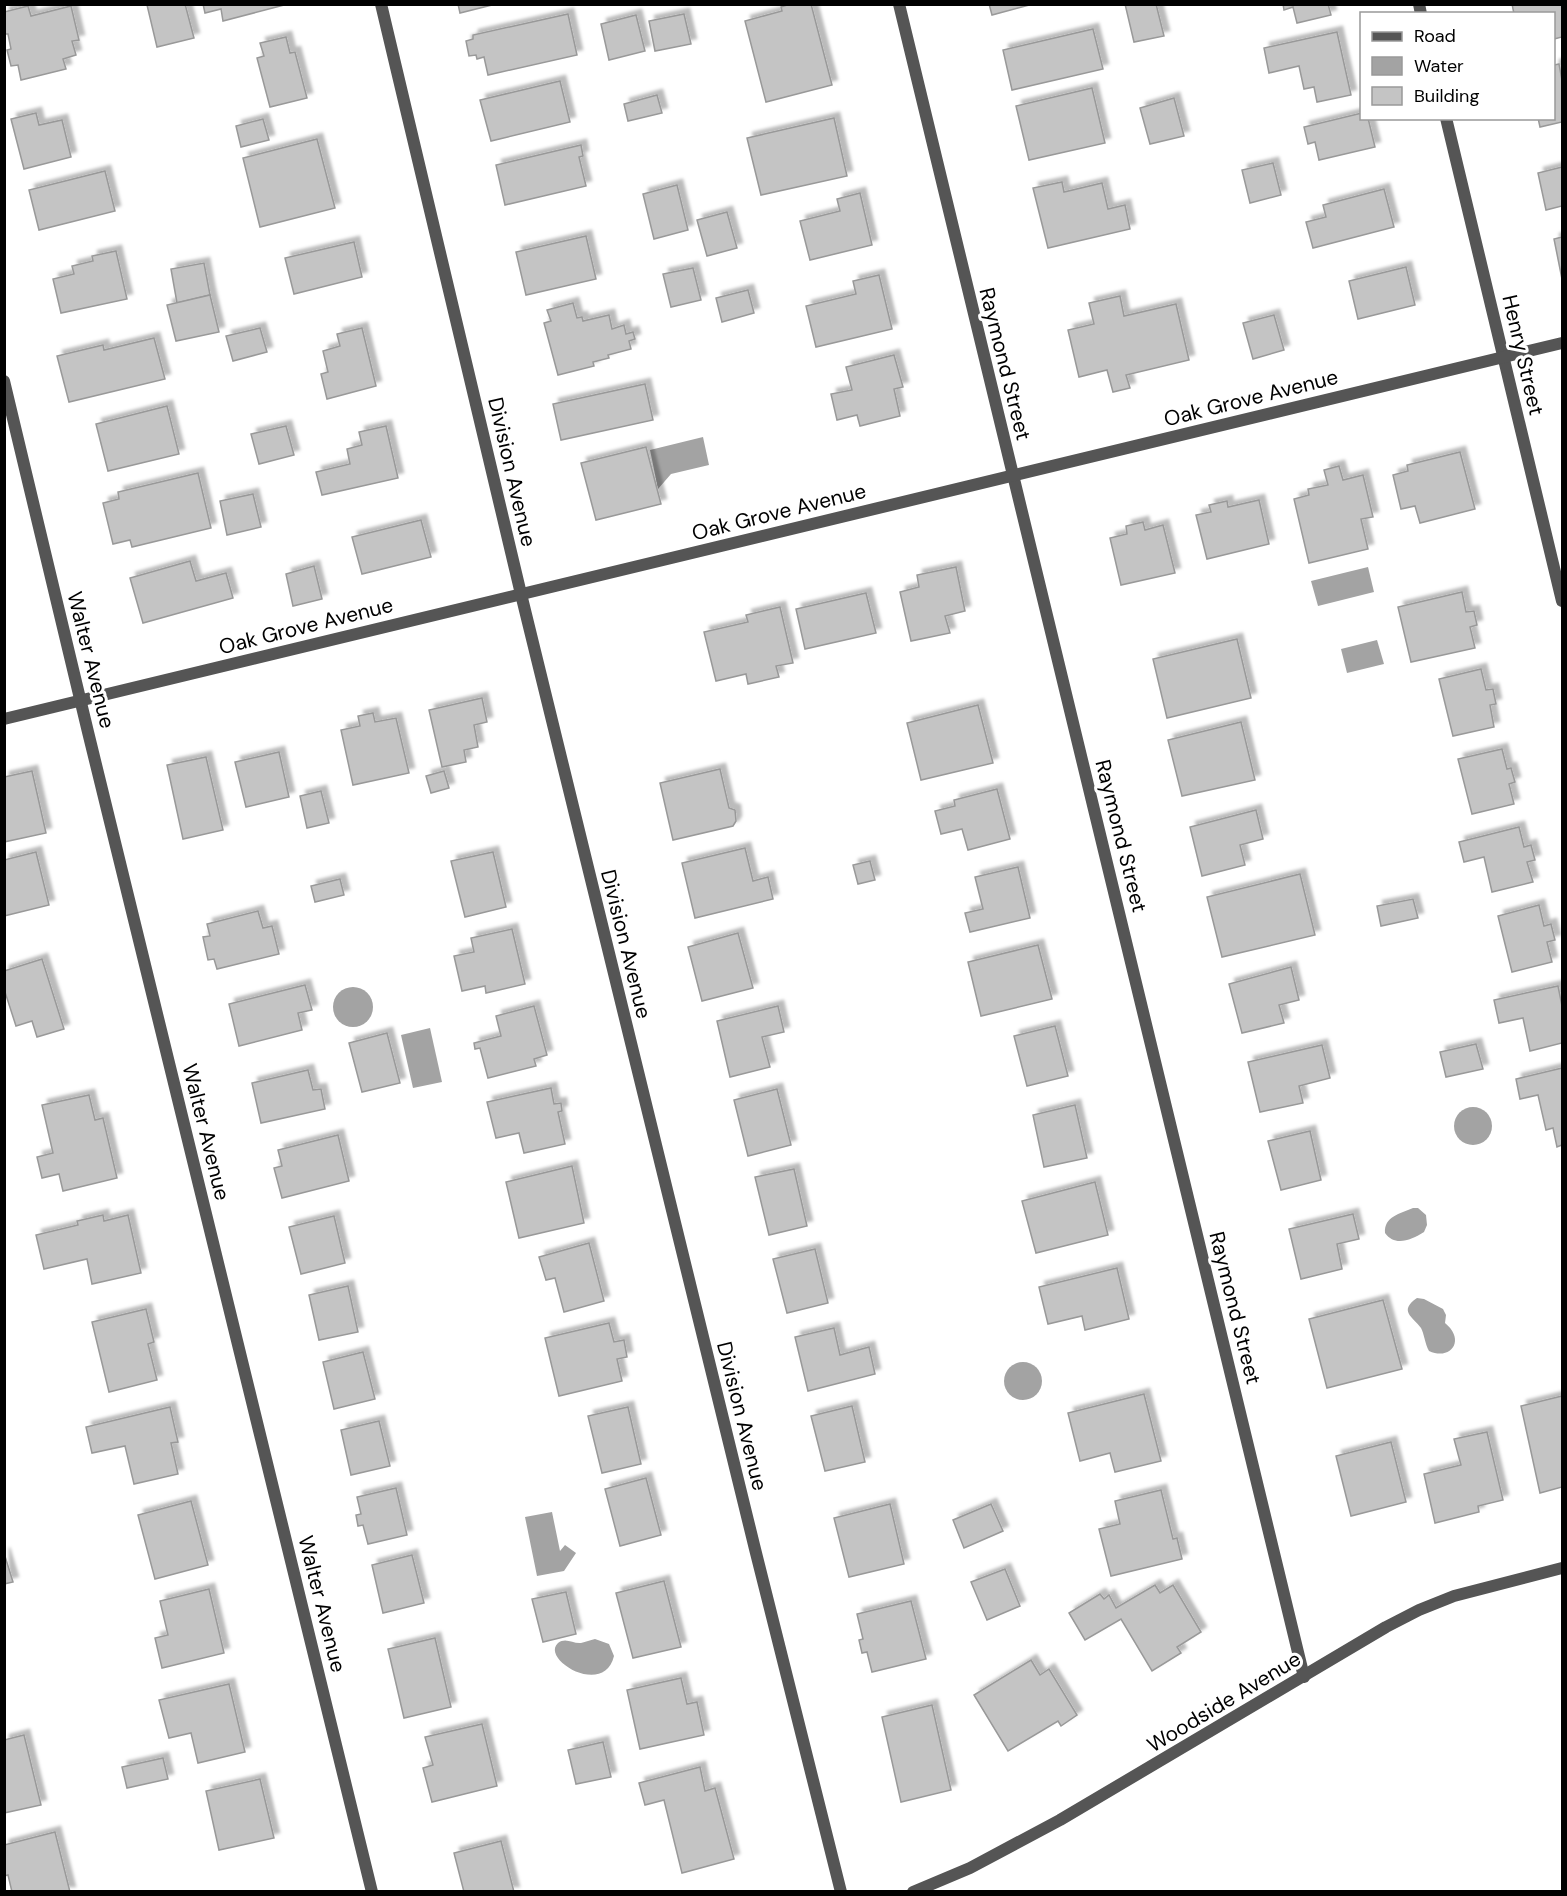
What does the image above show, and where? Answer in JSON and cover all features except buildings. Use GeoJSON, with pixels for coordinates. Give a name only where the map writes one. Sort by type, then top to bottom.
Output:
{"type":"FeatureCollection","features":[{"type":"Feature","properties":{"kind":"street","name":"Division Avenue"},"geometry":{"type":"LineString","coordinates":[[381,4],[520,594],[754,1549],[841,1892]]}},
{"type":"Feature","properties":{"kind":"street","name":"Raymond Street"},"geometry":{"type":"LineString","coordinates":[[899,4],[1304,1677]]}},
{"type":"Feature","properties":{"kind":"street","name":"Henry Street"},"geometry":{"type":"LineString","coordinates":[[1446,120],[1563,601]]}},
{"type":"Feature","properties":{"kind":"street","name":"Oak Grove Avenue"},"geometry":{"type":"LineString","coordinates":[[4,719],[1563,343]]}},
{"type":"Feature","properties":{"kind":"street","name":"Walter Avenue"},"geometry":{"type":"LineString","coordinates":[[4,381],[80,701],[372,1892]]}},
{"type":"Feature","properties":{"kind":"street","name":"Woodside Avenue"},"geometry":{"type":"LineString","coordinates":[[913,1892],[970,1868],[1017,1844],[1386,1627],[1419,1610],[1454,1596],[1563,1568]]}},
{"type":"Feature","properties":{"kind":"water"},"geometry":{"type":"Polygon","coordinates":[[[703,437],[709,465],[671,474],[658,489],[650,450],[703,437]]]}},
{"type":"Feature","properties":{"kind":"water"},"geometry":{"type":"Polygon","coordinates":[[[1368,567],[1374,592],[1318,606],[1311,581],[1368,567]]]}},
{"type":"Feature","properties":{"kind":"water"},"geometry":{"type":"Polygon","coordinates":[[[1377,640],[1384,664],[1347,673],[1341,649],[1377,640]]]}},
{"type":"Feature","properties":{"kind":"water"},"geometry":{"type":"Polygon","coordinates":[[[353,987],[361,988],[367,993],[372,999],[372,1015],[367,1021],[361,1026],[353,1027],[345,1026],[339,1021],[334,1015],[333,1007],[334,999],[339,993],[345,988],[353,987]]]}},
{"type":"Feature","properties":{"kind":"water"},"geometry":{"type":"Polygon","coordinates":[[[430,1028],[442,1082],[413,1088],[401,1035],[430,1028]]]}},
{"type":"Feature","properties":{"kind":"water"},"geometry":{"type":"Polygon","coordinates":[[[1473,1107],[1487,1112],[1492,1126],[1487,1140],[1473,1145],[1459,1140],[1454,1126],[1459,1112],[1473,1107]]]}},
{"type":"Feature","properties":{"kind":"water"},"geometry":{"type":"Polygon","coordinates":[[[1418,1208],[1426,1215],[1427,1225],[1424,1232],[1403,1241],[1393,1240],[1385,1233],[1387,1223],[1398,1214],[1418,1208]]]}},
{"type":"Feature","properties":{"kind":"water"},"geometry":{"type":"Polygon","coordinates":[[[1417,1298],[1424,1299],[1443,1309],[1446,1315],[1445,1323],[1451,1329],[1455,1342],[1449,1351],[1437,1353],[1429,1351],[1421,1328],[1408,1310],[1417,1298]]]}},
{"type":"Feature","properties":{"kind":"water"},"geometry":{"type":"Polygon","coordinates":[[[1023,1362],[1030,1363],[1036,1368],[1041,1374],[1041,1388],[1036,1394],[1030,1399],[1023,1400],[1016,1399],[1010,1394],[1005,1388],[1004,1381],[1005,1374],[1010,1368],[1016,1363],[1023,1362]]]}},
{"type":"Feature","properties":{"kind":"water"},"geometry":{"type":"Polygon","coordinates":[[[552,1512],[560,1551],[565,1545],[576,1553],[564,1571],[537,1576],[525,1517],[552,1512]]]}},
{"type":"Feature","properties":{"kind":"water"},"geometry":{"type":"Polygon","coordinates":[[[595,1639],[609,1644],[614,1656],[608,1668],[598,1674],[587,1675],[576,1671],[558,1658],[555,1650],[561,1641],[581,1643],[595,1639]]]}}]}
